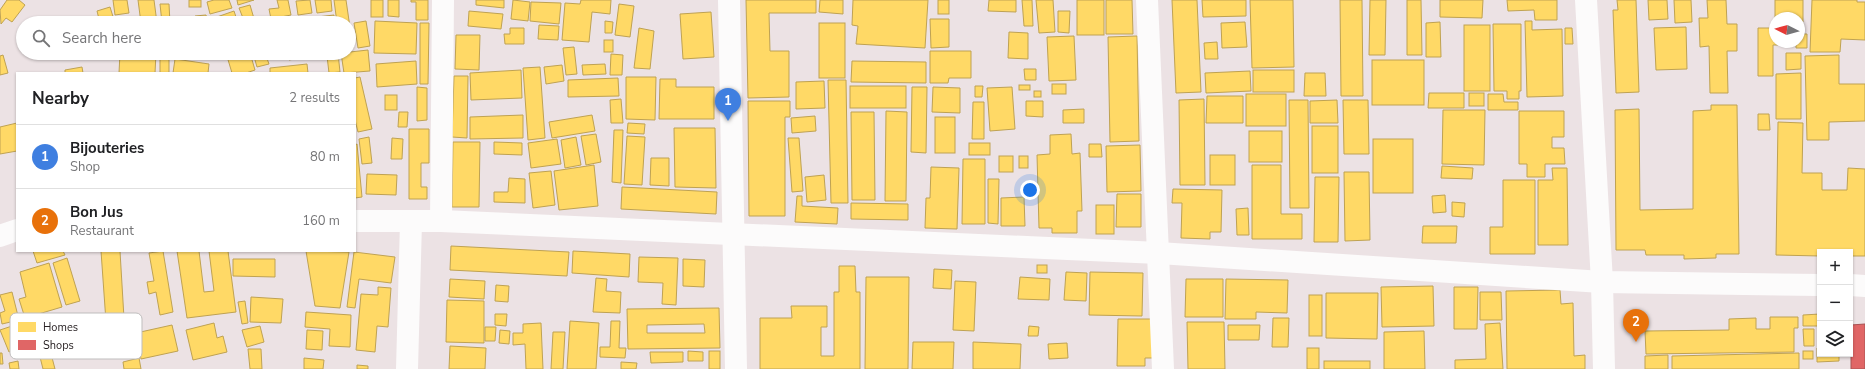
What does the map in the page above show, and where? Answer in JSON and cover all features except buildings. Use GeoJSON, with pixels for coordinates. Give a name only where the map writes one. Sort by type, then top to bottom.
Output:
{"type":"FeatureCollection","features":[{"type":"Feature","properties":{"kind":"street"},"geometry":{"type":"LineString","coordinates":[[441,222],[443,0]]}},
{"type":"Feature","properties":{"kind":"street"},"geometry":{"type":"LineString","coordinates":[[729,0],[736,369]]}},
{"type":"Feature","properties":{"kind":"street"},"geometry":{"type":"LineString","coordinates":[[1147,0],[1163,369]]}},
{"type":"Feature","properties":{"kind":"street"},"geometry":{"type":"LineString","coordinates":[[1586,0],[1602,282],[1604,369]]}},
{"type":"Feature","properties":{"kind":"street"},"geometry":{"type":"LineString","coordinates":[[356,221],[441,222],[1159,253],[1602,282],[1817,285]]}},
{"type":"Feature","properties":{"kind":"street"},"geometry":{"type":"LineString","coordinates":[[407,369],[411,222]]}},
{"type":"Feature","properties":{"kind":"street"},"geometry":{"type":"LineString","coordinates":[[0,236],[16,230]]}},
{"type":"Feature","properties":{"kind":"street"},"geometry":{"type":"LineString","coordinates":[[1853,286],[1865,286]]}},
{"type":"Feature","properties":{"kind":"place","name":"Bijouteries"},"geometry":{"type":"Point","coordinates":[728,121]}},
{"type":"Feature","properties":{"kind":"place","name":"Bon Jus"},"geometry":{"type":"Point","coordinates":[1636,342]}}]}
